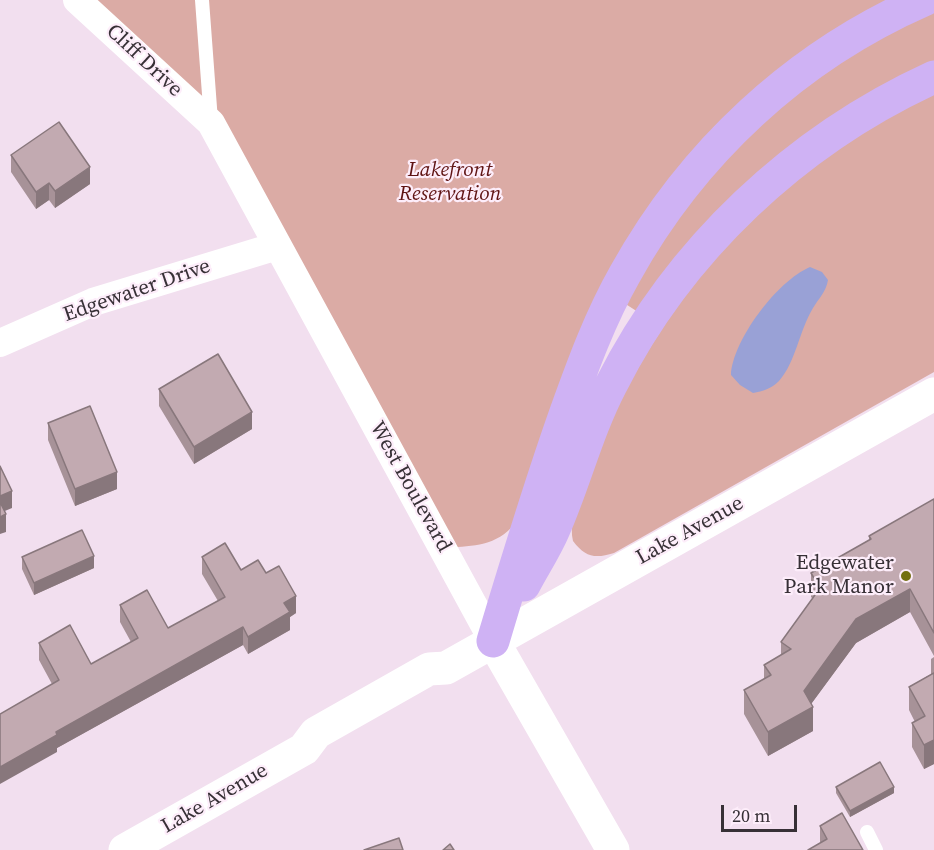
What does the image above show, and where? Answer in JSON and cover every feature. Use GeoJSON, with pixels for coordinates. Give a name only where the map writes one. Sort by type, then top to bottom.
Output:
{"type":"FeatureCollection","features":[{"type":"Feature","properties":{"kind":"highway"},"geometry":{"type":"LineString","coordinates":[[493,641],[527,524],[590,348],[624,275],[665,210],[716,147],[766,98],[831,51],[871,26],[924,0]]}},
{"type":"Feature","properties":{"kind":"highway"},"geometry":{"type":"LineString","coordinates":[[493,641],[554,529],[593,423],[611,385],[631,348],[676,281],[726,223],[782,172],[867,113],[934,77]]}},
{"type":"Feature","properties":{"kind":"street","name":"Cliff Drive"},"geometry":{"type":"LineString","coordinates":[[77,0],[211,123]]}},
{"type":"Feature","properties":{"kind":"street","name":"West Boulevard"},"geometry":{"type":"LineString","coordinates":[[211,123],[493,641],[613,850]]}},
{"type":"Feature","properties":{"kind":"street","name":"Edgewater Drive"},"geometry":{"type":"LineString","coordinates":[[0,343],[93,302],[277,246]]}},
{"type":"Feature","properties":{"kind":"street","name":"Lake Avenue"},"geometry":{"type":"LineString","coordinates":[[125,850],[304,748],[316,733],[429,669],[446,668],[934,394]]}},
{"type":"Feature","properties":{"kind":"lane"},"geometry":{"type":"LineString","coordinates":[[202,0],[211,123]]}},
{"type":"Feature","properties":{"kind":"lane"},"geometry":{"type":"LineString","coordinates":[[867,832],[876,850]]}},
{"type":"Feature","properties":{"kind":"green space","name":"Lakefront Reservation"},"geometry":{"type":"Polygon","coordinates":[[[77,0],[889,0],[797,55],[751,92],[714,127],[511,528],[488,542],[444,548],[211,123],[77,0]]]}},
{"type":"Feature","properties":{"kind":"green space"},"geometry":{"type":"Polygon","coordinates":[[[934,12],[934,63],[638,312],[624,303],[685,209],[718,168],[754,130],[793,97],[836,66],[882,38],[934,12]]]}},
{"type":"Feature","properties":{"kind":"green space"},"geometry":{"type":"Polygon","coordinates":[[[934,93],[934,372],[614,553],[596,556],[582,550],[573,541],[573,519],[579,496],[617,407],[668,320],[698,279],[731,240],[805,171],[857,134],[934,93]]]}},
{"type":"Feature","properties":{"kind":"water"},"geometry":{"type":"Polygon","coordinates":[[[810,267],[822,272],[828,280],[826,288],[808,317],[794,356],[785,373],[773,386],[753,393],[740,385],[731,375],[740,345],[748,329],[771,298],[797,274],[810,267]]]}},
{"type":"Feature","properties":{"kind":"building"},"geometry":{"type":"Polygon","coordinates":[[[59,122],[90,167],[55,191],[49,183],[36,192],[11,155],[59,122]]]}},
{"type":"Feature","properties":{"kind":"building"},"geometry":{"type":"Polygon","coordinates":[[[218,354],[252,412],[194,447],[159,389],[218,354]]]}},
{"type":"Feature","properties":{"kind":"building"},"geometry":{"type":"Polygon","coordinates":[[[90,406],[117,472],[75,489],[48,423],[90,406]]]}},
{"type":"Feature","properties":{"kind":"building"},"geometry":{"type":"Polygon","coordinates":[[[0,466],[12,491],[0,496],[0,466]]]}},
{"type":"Feature","properties":{"kind":"building"},"geometry":{"type":"Polygon","coordinates":[[[934,499],[934,633],[910,589],[856,619],[804,691],[813,707],[768,732],[744,690],[771,675],[764,665],[791,649],[781,642],[820,588],[811,573],[871,539],[869,536],[934,499]]]}},
{"type":"Feature","properties":{"kind":"building"},"geometry":{"type":"Polygon","coordinates":[[[0,502],[6,514],[0,517],[0,502]]]}},
{"type":"Feature","properties":{"kind":"building"},"geometry":{"type":"Polygon","coordinates":[[[82,530],[94,556],[34,583],[22,557],[82,530]]]}},
{"type":"Feature","properties":{"kind":"building"},"geometry":{"type":"Polygon","coordinates":[[[225,543],[241,570],[258,560],[266,573],[279,566],[296,596],[284,603],[290,612],[248,637],[243,627],[56,732],[57,735],[0,767],[0,714],[59,680],[39,643],[70,625],[91,664],[138,638],[120,605],[147,590],[168,628],[225,597],[202,557],[225,543]]]}},
{"type":"Feature","properties":{"kind":"building"},"geometry":{"type":"Polygon","coordinates":[[[934,673],[934,740],[924,745],[912,723],[925,716],[909,687],[934,673]]]}},
{"type":"Feature","properties":{"kind":"building"},"geometry":{"type":"Polygon","coordinates":[[[880,762],[894,787],[850,811],[836,787],[880,762]]]}},
{"type":"Feature","properties":{"kind":"building"},"geometry":{"type":"Polygon","coordinates":[[[842,813],[863,850],[808,850],[827,839],[820,826],[842,813]]]}},
{"type":"Feature","properties":{"kind":"building"},"geometry":{"type":"Polygon","coordinates":[[[399,838],[403,850],[364,850],[399,838]]]}},
{"type":"Feature","properties":{"kind":"building"},"geometry":{"type":"Polygon","coordinates":[[[450,844],[454,850],[443,850],[450,844]]]}},
{"type":"Feature","properties":{"kind":"place","name":"Edgewater Park Manor"},"geometry":{"type":"Point","coordinates":[906,576]}}]}
